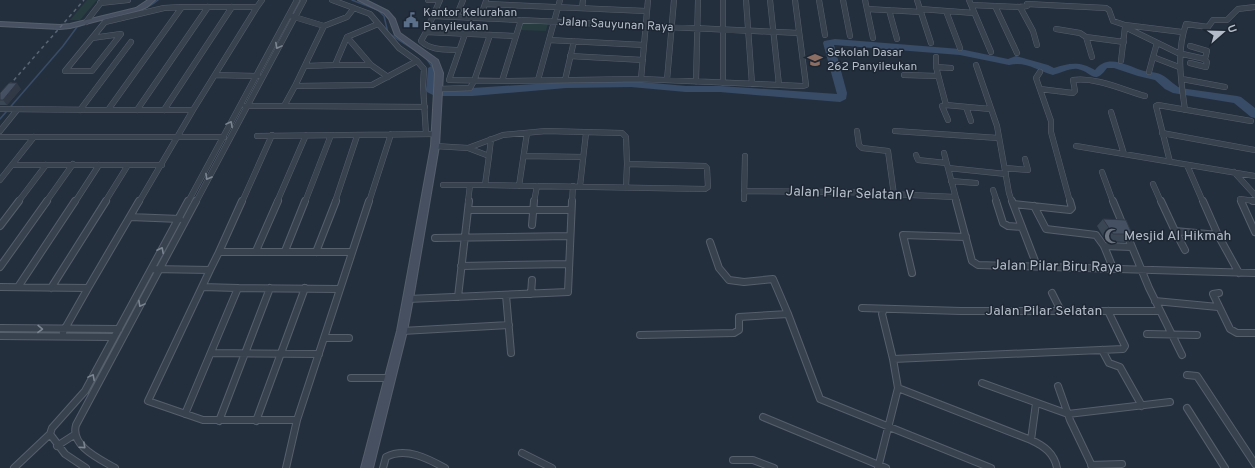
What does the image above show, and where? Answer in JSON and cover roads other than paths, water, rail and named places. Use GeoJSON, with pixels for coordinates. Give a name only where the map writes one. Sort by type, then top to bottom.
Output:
{"type":"FeatureCollection","features":[{"type":"Feature","properties":{"kind":"street"},"geometry":{"type":"LineString","coordinates":[[86,22],[102,1],[128,0]]}},
{"type":"Feature","properties":{"kind":"street"},"geometry":{"type":"LineString","coordinates":[[91,38],[119,33],[121,34],[92,71],[65,71],[104,20],[138,9],[145,6],[152,0]]}},
{"type":"Feature","properties":{"kind":"street"},"geometry":{"type":"LineString","coordinates":[[61,336],[193,110],[262,0]]}},
{"type":"Feature","properties":{"kind":"street"},"geometry":{"type":"LineString","coordinates":[[115,468],[90,453],[76,440],[74,435],[76,424],[81,412],[92,395],[231,137],[291,16],[297,0]]}},
{"type":"Feature","properties":{"kind":"street"},"geometry":{"type":"LineString","coordinates":[[14,468],[50,434],[52,428],[85,391],[255,76],[291,16],[304,0]]}},
{"type":"Feature","properties":{"kind":"street"},"geometry":{"type":"LineString","coordinates":[[332,0],[364,12],[374,18],[399,48],[417,61],[424,69],[423,86],[426,134]]}},
{"type":"Feature","properties":{"kind":"street"},"geometry":{"type":"LineString","coordinates":[[361,0],[386,12],[392,19],[397,34],[435,62],[439,69],[435,146],[408,299],[402,331],[367,468]]}},
{"type":"Feature","properties":{"kind":"street"},"geometry":{"type":"LineString","coordinates":[[428,0],[440,0],[421,40],[426,45],[432,47],[459,50]]}},
{"type":"Feature","properties":{"kind":"street"},"geometry":{"type":"LineString","coordinates":[[456,17],[463,0]]}},
{"type":"Feature","properties":{"kind":"street"},"geometry":{"type":"LineString","coordinates":[[533,6],[535,0]]}},
{"type":"Feature","properties":{"kind":"street"},"geometry":{"type":"LineString","coordinates":[[538,80],[560,0]]}},
{"type":"Feature","properties":{"kind":"street"},"geometry":{"type":"LineString","coordinates":[[582,8],[583,0]]}},
{"type":"Feature","properties":{"kind":"street"},"geometry":{"type":"LineString","coordinates":[[641,79],[648,0]]}},
{"type":"Feature","properties":{"kind":"street"},"geometry":{"type":"LineString","coordinates":[[667,80],[674,0]]}},
{"type":"Feature","properties":{"kind":"street"},"geometry":{"type":"LineString","coordinates":[[696,82],[698,0]]}},
{"type":"Feature","properties":{"kind":"street"},"geometry":{"type":"LineString","coordinates":[[723,0],[723,83]]}},
{"type":"Feature","properties":{"kind":"street"},"geometry":{"type":"LineString","coordinates":[[746,0],[752,84]]}},
{"type":"Feature","properties":{"kind":"street"},"geometry":{"type":"LineString","coordinates":[[770,0],[779,85]]}},
{"type":"Feature","properties":{"kind":"street"},"geometry":{"type":"LineString","coordinates":[[465,34],[448,79],[502,81],[641,79],[802,86],[806,85],[795,0]]}},
{"type":"Feature","properties":{"kind":"street"},"geometry":{"type":"LineString","coordinates":[[819,0],[825,34]]}},
{"type":"Feature","properties":{"kind":"street"},"geometry":{"type":"LineString","coordinates":[[843,0],[850,36]]}},
{"type":"Feature","properties":{"kind":"street"},"geometry":{"type":"LineString","coordinates":[[865,0],[873,38]]}},
{"type":"Feature","properties":{"kind":"street"},"geometry":{"type":"LineString","coordinates":[[917,0],[931,43]]}},
{"type":"Feature","properties":{"kind":"street"},"geometry":{"type":"LineString","coordinates":[[480,18],[486,2],[513,2],[533,6],[646,11]]}},
{"type":"Feature","properties":{"kind":"street"},"geometry":{"type":"LineString","coordinates":[[991,52],[970,2],[995,6],[1020,7],[1027,6],[1026,2],[1064,8],[1075,6],[1108,9],[1113,21],[1178,53],[1205,60]]}},
{"type":"Feature","properties":{"kind":"street"},"geometry":{"type":"LineString","coordinates":[[0,24],[63,27],[164,8],[208,6],[257,7]]}},
{"type":"Feature","properties":{"kind":"street"},"geometry":{"type":"LineString","coordinates":[[137,110],[208,6]]}},
{"type":"Feature","properties":{"kind":"street"},"geometry":{"type":"LineString","coordinates":[[995,6],[1017,53]]}},
{"type":"Feature","properties":{"kind":"street"},"geometry":{"type":"LineString","coordinates":[[108,110],[182,7]]}},
{"type":"Feature","properties":{"kind":"street"},"geometry":{"type":"LineString","coordinates":[[164,110],[232,7]]}},
{"type":"Feature","properties":{"kind":"street"},"geometry":{"type":"LineString","coordinates":[[1020,7],[1034,31],[1037,45]]}},
{"type":"Feature","properties":{"kind":"street"},"geometry":{"type":"LineString","coordinates":[[1185,110],[1178,53],[1182,32],[1186,24],[1208,27],[1213,20],[1227,20],[1238,9],[1255,7]]}},
{"type":"Feature","properties":{"kind":"street"},"geometry":{"type":"LineString","coordinates":[[347,17],[354,8]]}},
{"type":"Feature","properties":{"kind":"street"},"geometry":{"type":"LineString","coordinates":[[867,9],[974,13]]}},
{"type":"Feature","properties":{"kind":"street"},"geometry":{"type":"LineString","coordinates":[[889,10],[897,39]]}},
{"type":"Feature","properties":{"kind":"street"},"geometry":{"type":"LineString","coordinates":[[946,11],[960,48]]}},
{"type":"Feature","properties":{"kind":"street"},"geometry":{"type":"LineString","coordinates":[[291,16],[324,26],[364,12]]}},
{"type":"Feature","properties":{"kind":"street","name":"Jalan Sauyunan Raya"},"geometry":{"type":"LineString","coordinates":[[433,16],[799,33]]}},
{"type":"Feature","properties":{"kind":"street"},"geometry":{"type":"LineString","coordinates":[[502,81],[521,20]]}},
{"type":"Feature","properties":{"kind":"street"},"geometry":{"type":"LineString","coordinates":[[335,65],[347,37],[378,24]]}},
{"type":"Feature","properties":{"kind":"street"},"geometry":{"type":"LineString","coordinates":[[1125,26],[1131,24],[1182,32]]}},
{"type":"Feature","properties":{"kind":"street"},"geometry":{"type":"LineString","coordinates":[[284,106],[324,26]]}},
{"type":"Feature","properties":{"kind":"street"},"geometry":{"type":"LineString","coordinates":[[1121,61],[1125,26]]}},
{"type":"Feature","properties":{"kind":"street"},"geometry":{"type":"LineString","coordinates":[[1056,29],[1080,33],[1086,37],[1124,42]]}},
{"type":"Feature","properties":{"kind":"street"},"geometry":{"type":"LineString","coordinates":[[426,32],[516,36]]}},
{"type":"Feature","properties":{"kind":"street"},"geometry":{"type":"LineString","coordinates":[[438,91],[469,88],[474,81],[490,35]]}},
{"type":"Feature","properties":{"kind":"street"},"geometry":{"type":"LineString","coordinates":[[347,37],[371,65],[388,77]]}},
{"type":"Feature","properties":{"kind":"street"},"geometry":{"type":"LineString","coordinates":[[1086,37],[1092,57]]}},
{"type":"Feature","properties":{"kind":"street"},"geometry":{"type":"LineString","coordinates":[[549,40],[644,45]]}},
{"type":"Feature","properties":{"kind":"street"},"geometry":{"type":"LineString","coordinates":[[565,80],[574,41]]}},
{"type":"Feature","properties":{"kind":"street"},"geometry":{"type":"LineString","coordinates":[[1190,63],[1206,67],[1207,62],[1205,60],[1207,51],[1193,47],[1197,41]]}},
{"type":"Feature","properties":{"kind":"street"},"geometry":{"type":"LineString","coordinates":[[80,110],[131,42]]}},
{"type":"Feature","properties":{"kind":"street"},"geometry":{"type":"LineString","coordinates":[[1149,72],[1157,43]]}},
{"type":"Feature","properties":{"kind":"street"},"geometry":{"type":"LineString","coordinates":[[570,56],[642,60]]}},
{"type":"Feature","properties":{"kind":"street"},"geometry":{"type":"LineString","coordinates":[[936,57],[936,67],[946,105]]}},
{"type":"Feature","properties":{"kind":"street"},"geometry":{"type":"LineString","coordinates":[[1153,57],[1179,67]]}},
{"type":"Feature","properties":{"kind":"street"},"geometry":{"type":"LineString","coordinates":[[295,86],[372,85],[417,61]]}},
{"type":"Feature","properties":{"kind":"street"},"geometry":{"type":"LineString","coordinates":[[304,66],[371,65]]}},
{"type":"Feature","properties":{"kind":"street"},"geometry":{"type":"LineString","coordinates":[[976,65],[996,126],[1009,193],[1037,266]]}},
{"type":"Feature","properties":{"kind":"street"},"geometry":{"type":"LineString","coordinates":[[936,67],[951,68]]}},
{"type":"Feature","properties":{"kind":"street"},"geometry":{"type":"LineString","coordinates":[[1014,204],[1070,210],[1072,208],[1051,132],[1051,121],[1036,78],[1040,72]]}},
{"type":"Feature","properties":{"kind":"street"},"geometry":{"type":"LineString","coordinates":[[215,75],[262,76]]}},
{"type":"Feature","properties":{"kind":"street"},"geometry":{"type":"LineString","coordinates":[[904,75],[938,76]]}},
{"type":"Feature","properties":{"kind":"street"},"geometry":{"type":"LineString","coordinates":[[1040,88],[1073,92],[1075,91],[1073,80],[1077,79],[1099,83],[1144,96]]}},
{"type":"Feature","properties":{"kind":"street"},"geometry":{"type":"LineString","coordinates":[[1182,79],[1226,87]]}},
{"type":"Feature","properties":{"kind":"street"},"geometry":{"type":"LineString","coordinates":[[948,120],[942,106],[946,105],[990,109]]}},
{"type":"Feature","properties":{"kind":"street"},"geometry":{"type":"LineString","coordinates":[[1170,162],[1156,106],[1160,105],[1252,121]]}},
{"type":"Feature","properties":{"kind":"street"},"geometry":{"type":"LineString","coordinates":[[239,106],[425,107]]}},
{"type":"Feature","properties":{"kind":"street"},"geometry":{"type":"LineString","coordinates":[[966,107],[971,121]]}},
{"type":"Feature","properties":{"kind":"street"},"geometry":{"type":"LineString","coordinates":[[5,110],[193,110]]}},
{"type":"Feature","properties":{"kind":"street"},"geometry":{"type":"LineString","coordinates":[[0,131],[17,110]]}},
{"type":"Feature","properties":{"kind":"street"},"geometry":{"type":"LineString","coordinates":[[1111,112],[1124,154]]}},
{"type":"Feature","properties":{"kind":"street"},"geometry":{"type":"LineString","coordinates":[[857,131],[859,145],[862,148],[888,151],[894,196]]}},
{"type":"Feature","properties":{"kind":"street"},"geometry":{"type":"LineString","coordinates":[[895,131],[998,138]]}},
{"type":"Feature","properties":{"kind":"street"},"geometry":{"type":"LineString","coordinates":[[519,186],[528,133]]}},
{"type":"Feature","properties":{"kind":"street"},"geometry":{"type":"LineString","coordinates":[[468,148],[502,135],[528,133],[625,134],[627,164],[626,187]]}},
{"type":"Feature","properties":{"kind":"street"},"geometry":{"type":"LineString","coordinates":[[580,186],[586,133]]}},
{"type":"Feature","properties":{"kind":"street"},"geometry":{"type":"LineString","coordinates":[[1162,133],[1255,150]]}},
{"type":"Feature","properties":{"kind":"street"},"geometry":{"type":"LineString","coordinates":[[286,468],[298,420],[318,354],[391,134]]}},
{"type":"Feature","properties":{"kind":"street"},"geometry":{"type":"LineString","coordinates":[[257,136],[436,134]]}},
{"type":"Feature","properties":{"kind":"street"},"geometry":{"type":"LineString","coordinates":[[272,135],[219,252],[148,398],[148,401],[150,403],[203,420],[298,420]]}},
{"type":"Feature","properties":{"kind":"street"},"geometry":{"type":"LineString","coordinates":[[256,251],[306,135]]}},
{"type":"Feature","properties":{"kind":"street"},"geometry":{"type":"LineString","coordinates":[[285,251],[331,135]]}},
{"type":"Feature","properties":{"kind":"street"},"geometry":{"type":"LineString","coordinates":[[316,252],[340,189],[357,136]]}},
{"type":"Feature","properties":{"kind":"street"},"geometry":{"type":"LineString","coordinates":[[0,137],[231,137]]}},
{"type":"Feature","properties":{"kind":"street"},"geometry":{"type":"LineString","coordinates":[[0,180],[34,137]]}},
{"type":"Feature","properties":{"kind":"street"},"geometry":{"type":"LineString","coordinates":[[484,185],[491,139]]}},
{"type":"Feature","properties":{"kind":"street"},"geometry":{"type":"LineString","coordinates":[[435,146],[468,148],[489,156]]}},
{"type":"Feature","properties":{"kind":"street"},"geometry":{"type":"LineString","coordinates":[[1076,146],[1255,176]]}},
{"type":"Feature","properties":{"kind":"street","name":"Jalan Pilar Biru Raya"},"geometry":{"type":"LineString","coordinates":[[944,153],[972,261],[978,265],[1255,273]]}},
{"type":"Feature","properties":{"kind":"street"},"geometry":{"type":"LineString","coordinates":[[916,155],[918,160],[1006,174]]}},
{"type":"Feature","properties":{"kind":"street"},"geometry":{"type":"LineString","coordinates":[[524,156],[583,157]]}},
{"type":"Feature","properties":{"kind":"street"},"geometry":{"type":"LineString","coordinates":[[744,156],[744,200]]}},
{"type":"Feature","properties":{"kind":"street"},"geometry":{"type":"LineString","coordinates":[[1005,168],[1028,170],[1025,159]]}},
{"type":"Feature","properties":{"kind":"street"},"geometry":{"type":"LineString","coordinates":[[12,164],[162,165]]}},
{"type":"Feature","properties":{"kind":"street"},"geometry":{"type":"LineString","coordinates":[[0,267],[73,164]]}},
{"type":"Feature","properties":{"kind":"street"},"geometry":{"type":"LineString","coordinates":[[443,185],[705,189],[708,187],[707,168],[705,166],[627,164]]}},
{"type":"Feature","properties":{"kind":"street"},"geometry":{"type":"LineString","coordinates":[[0,226],[46,165]]}},
{"type":"Feature","properties":{"kind":"street"},"geometry":{"type":"LineString","coordinates":[[18,287],[99,165]]}},
{"type":"Feature","properties":{"kind":"street"},"geometry":{"type":"LineString","coordinates":[[51,288],[128,165]]}},
{"type":"Feature","properties":{"kind":"street"},"geometry":{"type":"LineString","coordinates":[[1187,165],[1218,235],[1239,273]]}},
{"type":"Feature","properties":{"kind":"street"},"geometry":{"type":"LineString","coordinates":[[1102,172],[1158,311],[1182,355]]}},
{"type":"Feature","properties":{"kind":"street"},"geometry":{"type":"LineString","coordinates":[[1234,172],[1255,195]]}},
{"type":"Feature","properties":{"kind":"street"},"geometry":{"type":"LineString","coordinates":[[951,181],[976,183]]}},
{"type":"Feature","properties":{"kind":"street"},"geometry":{"type":"LineString","coordinates":[[1153,184],[1185,250]]}},
{"type":"Feature","properties":{"kind":"street"},"geometry":{"type":"LineString","coordinates":[[458,297],[470,186]]}},
{"type":"Feature","properties":{"kind":"street"},"geometry":{"type":"LineString","coordinates":[[532,224],[532,210],[537,186]]}},
{"type":"Feature","properties":{"kind":"street"},"geometry":{"type":"LineString","coordinates":[[408,299],[568,292],[568,264],[573,186]]}},
{"type":"Feature","properties":{"kind":"street"},"geometry":{"type":"LineString","coordinates":[[992,190],[1003,223],[1008,226],[1022,227]]}},
{"type":"Feature","properties":{"kind":"street","name":"Jalan Pilar Selatan V"},"geometry":{"type":"LineString","coordinates":[[744,191],[845,192],[894,196],[955,197]]}},
{"type":"Feature","properties":{"kind":"street"},"geometry":{"type":"LineString","coordinates":[[1255,201],[1240,199],[1255,232]]}},
{"type":"Feature","properties":{"kind":"street"},"geometry":{"type":"LineString","coordinates":[[1034,206],[1046,229],[1094,234],[1098,236],[1113,268]]}},
{"type":"Feature","properties":{"kind":"street"},"geometry":{"type":"LineString","coordinates":[[468,210],[571,210]]}},
{"type":"Feature","properties":{"kind":"street"},"geometry":{"type":"LineString","coordinates":[[130,217],[186,219]]}},
{"type":"Feature","properties":{"kind":"street"},"geometry":{"type":"LineString","coordinates":[[1175,231],[1218,235]]}},
{"type":"Feature","properties":{"kind":"street"},"geometry":{"type":"LineString","coordinates":[[912,273],[903,235],[966,237]]}},
{"type":"Feature","properties":{"kind":"street"},"geometry":{"type":"LineString","coordinates":[[435,238],[570,236]]}},
{"type":"Feature","properties":{"kind":"street"},"geometry":{"type":"LineString","coordinates":[[710,242],[717,263],[725,277],[730,281],[737,282],[772,276],[788,314],[818,397],[824,401],[991,468]]}},
{"type":"Feature","properties":{"kind":"street"},"geometry":{"type":"LineString","coordinates":[[1104,246],[1132,247]]}},
{"type":"Feature","properties":{"kind":"street"},"geometry":{"type":"LineString","coordinates":[[219,252],[352,252]]}},
{"type":"Feature","properties":{"kind":"street"},"geometry":{"type":"LineString","coordinates":[[461,266],[568,264]]}},
{"type":"Feature","properties":{"kind":"street"},"geometry":{"type":"LineString","coordinates":[[152,269],[210,270]]}},
{"type":"Feature","properties":{"kind":"street"},"geometry":{"type":"LineString","coordinates":[[532,280],[532,294]]}},
{"type":"Feature","properties":{"kind":"street"},"geometry":{"type":"LineString","coordinates":[[202,287],[340,288]]}},
{"type":"Feature","properties":{"kind":"street"},"geometry":{"type":"LineString","coordinates":[[0,288],[88,288]]}},
{"type":"Feature","properties":{"kind":"street"},"geometry":{"type":"LineString","coordinates":[[185,414],[238,288]]}},
{"type":"Feature","properties":{"kind":"street"},"geometry":{"type":"LineString","coordinates":[[219,421],[270,288]]}},
{"type":"Feature","properties":{"kind":"street"},"geometry":{"type":"LineString","coordinates":[[256,421],[305,288]]}},
{"type":"Feature","properties":{"kind":"street"},"geometry":{"type":"LineString","coordinates":[[1052,293],[1061,311]]}},
{"type":"Feature","properties":{"kind":"street"},"geometry":{"type":"LineString","coordinates":[[1218,293],[1213,294],[1218,307],[1232,331],[1255,333]]}},
{"type":"Feature","properties":{"kind":"street"},"geometry":{"type":"LineString","coordinates":[[506,295],[511,353]]}},
{"type":"Feature","properties":{"kind":"street"},"geometry":{"type":"LineString","coordinates":[[1155,301],[1218,307]]}},
{"type":"Feature","properties":{"kind":"street","name":"Jalan Pilar Selatan"},"geometry":{"type":"LineString","coordinates":[[862,308],[1158,311]]}},
{"type":"Feature","properties":{"kind":"street"},"geometry":{"type":"LineString","coordinates":[[878,466],[898,388],[893,359],[882,314],[884,309]]}},
{"type":"Feature","properties":{"kind":"street"},"geometry":{"type":"LineString","coordinates":[[893,359],[1125,348],[1108,311]]}},
{"type":"Feature","properties":{"kind":"street"},"geometry":{"type":"LineString","coordinates":[[640,335],[734,333],[739,330],[740,317],[788,314]]}},
{"type":"Feature","properties":{"kind":"street"},"geometry":{"type":"LineString","coordinates":[[402,331],[509,325]]}},
{"type":"Feature","properties":{"kind":"street"},"geometry":{"type":"LineString","coordinates":[[0,328],[119,329]]}},
{"type":"Feature","properties":{"kind":"street"},"geometry":{"type":"LineString","coordinates":[[1147,334],[1197,335]]}},
{"type":"Feature","properties":{"kind":"street"},"geometry":{"type":"LineString","coordinates":[[0,336],[114,337]]}},
{"type":"Feature","properties":{"kind":"street"},"geometry":{"type":"LineString","coordinates":[[324,338],[349,338]]}},
{"type":"Feature","properties":{"kind":"street"},"geometry":{"type":"LineString","coordinates":[[1102,350],[1108,363],[1120,367],[1142,406]]}},
{"type":"Feature","properties":{"kind":"street"},"geometry":{"type":"LineString","coordinates":[[211,353],[318,354]]}},
{"type":"Feature","properties":{"kind":"street"},"geometry":{"type":"LineString","coordinates":[[1187,375],[1197,376],[1255,464]]}},
{"type":"Feature","properties":{"kind":"street"},"geometry":{"type":"LineString","coordinates":[[350,378],[390,378]]}},
{"type":"Feature","properties":{"kind":"street"},"geometry":{"type":"LineString","coordinates":[[982,383],[1068,414],[1170,402]]}},
{"type":"Feature","properties":{"kind":"street"},"geometry":{"type":"LineString","coordinates":[[1058,386],[1068,414],[1092,467],[1122,464]]}},
{"type":"Feature","properties":{"kind":"street"},"geometry":{"type":"LineString","coordinates":[[898,388],[1031,440],[1050,452],[1057,463],[1057,468]]}},
{"type":"Feature","properties":{"kind":"street"},"geometry":{"type":"LineString","coordinates":[[1031,440],[1036,403]]}},
{"type":"Feature","properties":{"kind":"street"},"geometry":{"type":"LineString","coordinates":[[70,408],[81,412]]}},
{"type":"Feature","properties":{"kind":"street"},"geometry":{"type":"LineString","coordinates":[[1187,408],[1225,468]]}},
{"type":"Feature","properties":{"kind":"street"},"geometry":{"type":"LineString","coordinates":[[763,417],[878,466],[886,468]]}},
{"type":"Feature","properties":{"kind":"street"},"geometry":{"type":"LineString","coordinates":[[50,434],[57,446],[77,464],[86,468]]}},
{"type":"Feature","properties":{"kind":"street"},"geometry":{"type":"LineString","coordinates":[[57,446],[74,435]]}},
{"type":"Feature","properties":{"kind":"street"},"geometry":{"type":"LineString","coordinates":[[383,468],[386,456],[400,453],[417,456],[445,468]]}},
{"type":"Feature","properties":{"kind":"street"},"geometry":{"type":"LineString","coordinates":[[522,453],[552,468]]}},
{"type":"Feature","properties":{"kind":"street"},"geometry":{"type":"LineString","coordinates":[[733,460],[753,460],[774,468]]}},
{"type":"Feature","properties":{"kind":"waterway"},"geometry":{"type":"LineString","coordinates":[[102,20],[139,11],[158,0]]}},
{"type":"Feature","properties":{"kind":"waterway"},"geometry":{"type":"LineString","coordinates":[[352,0],[378,10],[384,16],[388,33],[421,54]]}},
{"type":"Feature","properties":{"kind":"waterway"},"geometry":{"type":"LineString","coordinates":[[0,119],[63,46],[77,27],[82,25]]}},
{"type":"Feature","properties":{"kind":"waterway"},"geometry":{"type":"LineString","coordinates":[[433,68],[431,90],[435,92],[472,92],[566,85],[631,84],[686,89],[720,89],[840,98],[842,93],[828,43],[835,42],[960,52],[1009,62],[1016,59],[1044,67],[1053,72],[1067,67],[1078,66],[1097,74],[1103,66],[1110,64],[1116,65],[1142,74],[1158,77],[1169,87],[1177,91],[1237,100],[1255,114]]}},
{"type":"Feature","properties":{"kind":"waterway"},"geometry":{"type":"LineString","coordinates":[[426,58],[433,68]]}},
{"type":"Feature","properties":{"kind":"railway"},"geometry":{"type":"LineString","coordinates":[[0,96],[84,0]]}},
{"type":"Feature","properties":{"kind":"place","name":"Kantor Kelurahan Panyileukan"},"geometry":{"type":"Point","coordinates":[411,20]}},
{"type":"Feature","properties":{"kind":"place","name":"Sekolah Dasar 262 Panyileukan"},"geometry":{"type":"Point","coordinates":[815,60]}},
{"type":"Feature","properties":{"kind":"place","name":"Mesjid Al Hikmah"},"geometry":{"type":"Point","coordinates":[1112,236]}}]}
